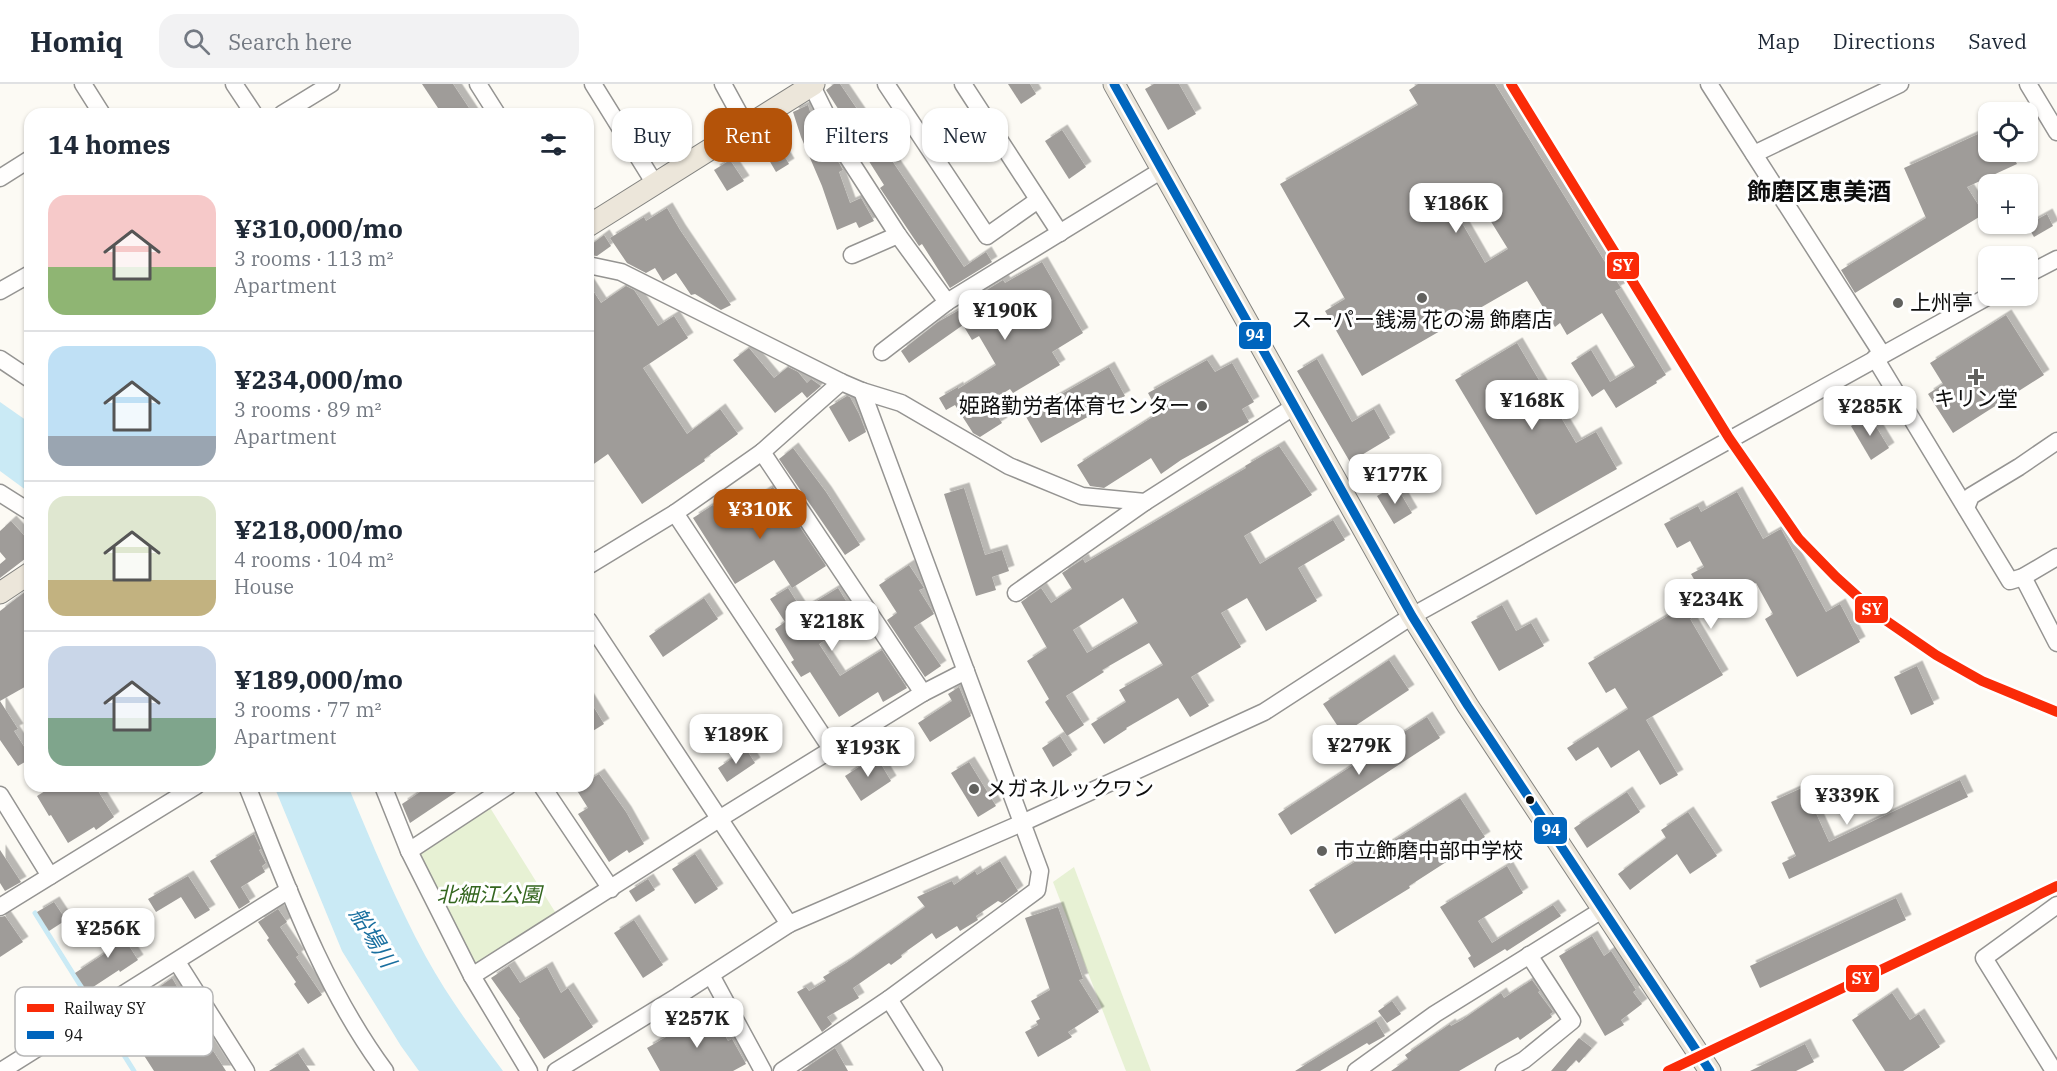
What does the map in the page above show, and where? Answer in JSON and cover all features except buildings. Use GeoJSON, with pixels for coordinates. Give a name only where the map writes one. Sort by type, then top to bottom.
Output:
{"type":"FeatureCollection","features":[{"type":"Feature","properties":{"kind":"main road"},"geometry":{"type":"LineString","coordinates":[[1114,84],[1412,616],[1468,706],[1710,1071]]}},
{"type":"Feature","properties":{"kind":"main road"},"geometry":{"type":"LineString","coordinates":[[775,108],[813,85]]}},
{"type":"Feature","properties":{"kind":"main road"},"geometry":{"type":"LineString","coordinates":[[594,222],[704,153]]}},
{"type":"Feature","properties":{"kind":"main road"},"geometry":{"type":"LineString","coordinates":[[0,593],[24,577]]}},
{"type":"Feature","properties":{"kind":"street"},"geometry":{"type":"LineString","coordinates":[[83,84],[98,108]]}},
{"type":"Feature","properties":{"kind":"street"},"geometry":{"type":"LineString","coordinates":[[234,84],[250,108]]}},
{"type":"Feature","properties":{"kind":"street"},"geometry":{"type":"LineString","coordinates":[[292,108],[331,84]]}},
{"type":"Feature","properties":{"kind":"street"},"geometry":{"type":"LineString","coordinates":[[478,84],[494,108]]}},
{"type":"Feature","properties":{"kind":"street"},"geometry":{"type":"LineString","coordinates":[[593,84],[655,184]]}},
{"type":"Feature","properties":{"kind":"street"},"geometry":{"type":"LineString","coordinates":[[723,84],[736,108]]}},
{"type":"Feature","properties":{"kind":"street"},"geometry":{"type":"LineString","coordinates":[[963,84],[1060,233]]}},
{"type":"Feature","properties":{"kind":"street"},"geometry":{"type":"LineString","coordinates":[[1709,84],[1879,356],[2010,581],[2023,577],[2057,557]]}},
{"type":"Feature","properties":{"kind":"street"},"geometry":{"type":"LineString","coordinates":[[1754,154],[1900,84]]}},
{"type":"Feature","properties":{"kind":"street"},"geometry":{"type":"LineString","coordinates":[[2028,84],[2057,132]]}},
{"type":"Feature","properties":{"kind":"street"},"geometry":{"type":"LineString","coordinates":[[813,85],[845,153],[898,235],[946,302]]}},
{"type":"Feature","properties":{"kind":"street"},"geometry":{"type":"LineString","coordinates":[[892,86],[987,236],[1038,200]]}},
{"type":"Feature","properties":{"kind":"street"},"geometry":{"type":"LineString","coordinates":[[0,178],[24,163]]}},
{"type":"Feature","properties":{"kind":"street"},"geometry":{"type":"LineString","coordinates":[[882,352],[946,302],[1162,170]]}},
{"type":"Feature","properties":{"kind":"street"},"geometry":{"type":"LineString","coordinates":[[852,255],[898,235]]}},
{"type":"Feature","properties":{"kind":"street"},"geometry":{"type":"LineString","coordinates":[[2038,269],[2057,259]]}},
{"type":"Feature","properties":{"kind":"street"},"geometry":{"type":"LineString","coordinates":[[594,267],[621,272],[841,382],[901,403],[1009,466],[1082,496],[1145,502]]}},
{"type":"Feature","properties":{"kind":"street"},"geometry":{"type":"LineString","coordinates":[[0,291],[24,277]]}},
{"type":"Feature","properties":{"kind":"street"},"geometry":{"type":"LineString","coordinates":[[556,1071],[789,924],[1022,823],[1264,711],[1412,616],[1978,302]]}},
{"type":"Feature","properties":{"kind":"street"},"geometry":{"type":"LineString","coordinates":[[0,359],[24,375]]}},
{"type":"Feature","properties":{"kind":"street"},"geometry":{"type":"LineString","coordinates":[[594,562],[675,513],[762,452],[841,382]]}},
{"type":"Feature","properties":{"kind":"street"},"geometry":{"type":"LineString","coordinates":[[782,1071],[889,999],[1036,890],[1040,871],[862,391]]}},
{"type":"Feature","properties":{"kind":"street"},"geometry":{"type":"LineString","coordinates":[[1016,593],[1145,502],[1295,406]]}},
{"type":"Feature","properties":{"kind":"street"},"geometry":{"type":"LineString","coordinates":[[1966,508],[1971,496],[2057,441]]}},
{"type":"Feature","properties":{"kind":"street"},"geometry":{"type":"LineString","coordinates":[[762,452],[923,693]]}},
{"type":"Feature","properties":{"kind":"street"},"geometry":{"type":"LineString","coordinates":[[0,493],[24,508]]}},
{"type":"Feature","properties":{"kind":"street"},"geometry":{"type":"LineString","coordinates":[[675,513],[831,750]]}},
{"type":"Feature","properties":{"kind":"street"},"geometry":{"type":"LineString","coordinates":[[2023,577],[2057,643]]}},
{"type":"Feature","properties":{"kind":"street"},"geometry":{"type":"LineString","coordinates":[[594,629],[789,924]]}},
{"type":"Feature","properties":{"kind":"street"},"geometry":{"type":"LineString","coordinates":[[472,976],[923,693],[966,671]]}},
{"type":"Feature","properties":{"kind":"street"},"geometry":{"type":"LineString","coordinates":[[0,907],[186,792]]}},
{"type":"Feature","properties":{"kind":"street"},"geometry":{"type":"LineString","coordinates":[[249,792],[322,967],[369,1049],[385,1071]]}},
{"type":"Feature","properties":{"kind":"street"},"geometry":{"type":"LineString","coordinates":[[385,792],[410,851],[472,976],[529,1071]]}},
{"type":"Feature","properties":{"kind":"street"},"geometry":{"type":"LineString","coordinates":[[410,851],[499,792]]}},
{"type":"Feature","properties":{"kind":"street"},"geometry":{"type":"LineString","coordinates":[[546,792],[610,890]]}},
{"type":"Feature","properties":{"kind":"street"},"geometry":{"type":"LineString","coordinates":[[0,795],[50,876]]}},
{"type":"Feature","properties":{"kind":"street"},"geometry":{"type":"LineString","coordinates":[[137,987],[289,890]]}},
{"type":"Feature","properties":{"kind":"street"},"geometry":{"type":"LineString","coordinates":[[2054,1071],[1984,958],[2057,905]]}},
{"type":"Feature","properties":{"kind":"street"},"geometry":{"type":"LineString","coordinates":[[1356,1071],[1435,1014],[1602,910]]}},
{"type":"Feature","properties":{"kind":"street"},"geometry":{"type":"LineString","coordinates":[[1504,1071],[1524,1060],[1572,1020],[1528,956]]}},
{"type":"Feature","properties":{"kind":"street"},"geometry":{"type":"LineString","coordinates":[[177,962],[193,987]]}},
{"type":"Feature","properties":{"kind":"street"},"geometry":{"type":"LineString","coordinates":[[711,975],[763,1071]]}},
{"type":"Feature","properties":{"kind":"street"},"geometry":{"type":"LineString","coordinates":[[889,999],[934,1071]]}},
{"type":"Feature","properties":{"kind":"street"},"geometry":{"type":"LineString","coordinates":[[213,1019],[246,1071]]}},
{"type":"Feature","properties":{"kind":"street"},"geometry":{"type":"LineString","coordinates":[[1,1071],[25,1056]]}},
{"type":"Feature","properties":{"kind":"green space","name":"北細江公園"},"geometry":{"type":"Polygon","coordinates":[[[489,806],[557,915],[479,962],[473,962],[419,858],[420,852],[489,806]]]}},
{"type":"Feature","properties":{"kind":"green space"},"geometry":{"type":"Polygon","coordinates":[[[1074,867],[1151,1071],[1126,1071],[1053,882],[1074,867]]]}},
{"type":"Feature","properties":{"kind":"water"},"geometry":{"type":"Polygon","coordinates":[[[0,402],[24,419],[24,489],[0,471],[0,402]]]}},
{"type":"Feature","properties":{"kind":"water","name":"船場川"},"geometry":{"type":"Polygon","coordinates":[[[276,792],[350,792],[394,894],[426,957],[453,1001],[503,1071],[419,1071],[342,951],[276,792]]]}},
{"type":"Feature","properties":{"kind":"waterway"},"geometry":{"type":"LineString","coordinates":[[35,913],[81,987]]}},
{"type":"Feature","properties":{"kind":"waterway"},"geometry":{"type":"LineString","coordinates":[[125,1056],[134,1071]]}},
{"type":"Feature","properties":{"kind":"rail line","name":"SY"},"geometry":{"type":"LineString","coordinates":[[1511,84],[1729,438],[1799,539],[1878,615],[1936,655],[1982,681],[2057,712]]}},
{"type":"Feature","properties":{"kind":"rail line","name":"SY"},"geometry":{"type":"LineString","coordinates":[[1668,1071],[2057,886]]}},
{"type":"Feature","properties":{"kind":"transit line","name":"94"},"geometry":{"type":"LineString","coordinates":[[1114,84],[1412,616],[1468,706],[1710,1071]]}},
{"type":"Feature","properties":{"kind":"place","name":"スーパー銭湯 花の湯 飾磨店"},"geometry":{"type":"Point","coordinates":[1422,298]}},
{"type":"Feature","properties":{"kind":"place","name":"上州亭"},"geometry":{"type":"Point","coordinates":[1898,303]}},
{"type":"Feature","properties":{"kind":"place","name":"キリン堂"},"geometry":{"type":"Point","coordinates":[1976,377]}},
{"type":"Feature","properties":{"kind":"place","name":"姫路勤労者体育センター"},"geometry":{"type":"Point","coordinates":[1202,406]}},
{"type":"Feature","properties":{"kind":"place","name":"メガネルックワン"},"geometry":{"type":"Point","coordinates":[974,789]}},
{"type":"Feature","properties":{"kind":"place","name":"市立飾磨中部中学校"},"geometry":{"type":"Point","coordinates":[1322,851]}},
{"type":"Feature","properties":{"kind":"district","name":"飾磨区恵美酒"},"geometry":{"type":"Point","coordinates":[1819,192]}}]}
